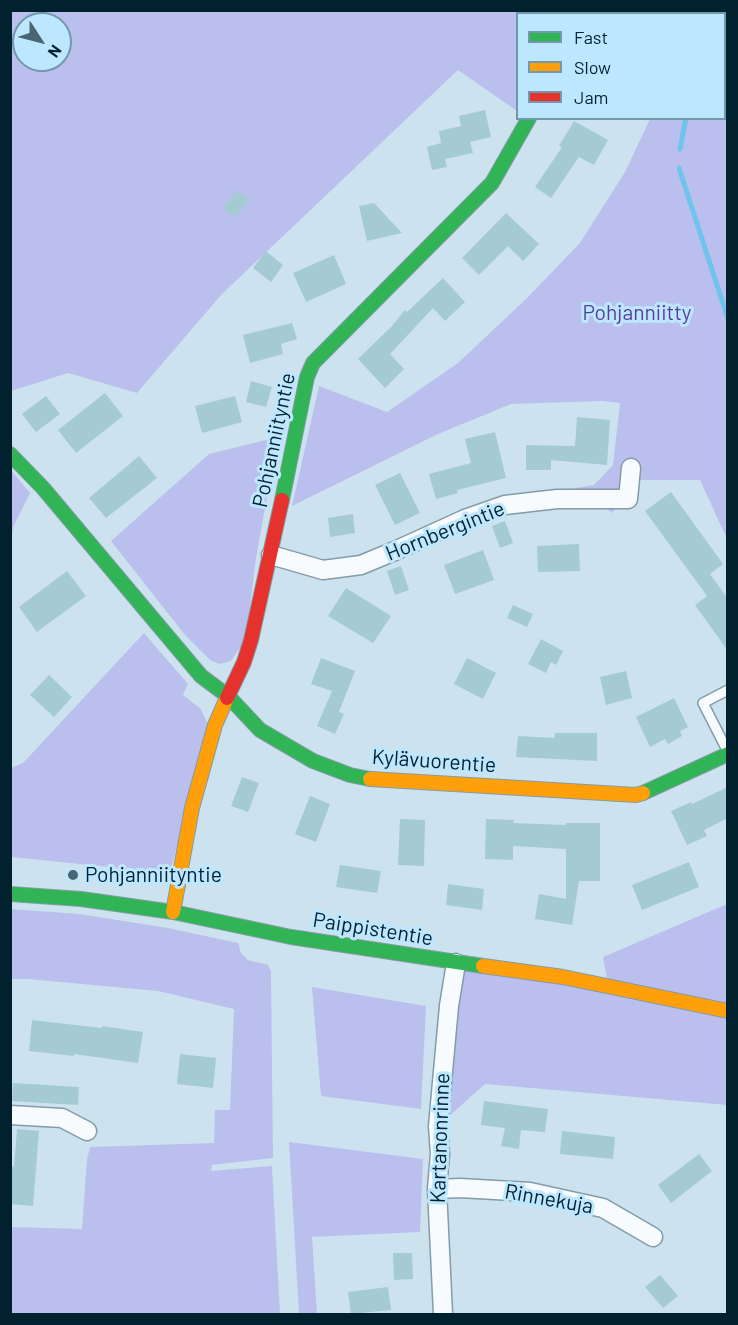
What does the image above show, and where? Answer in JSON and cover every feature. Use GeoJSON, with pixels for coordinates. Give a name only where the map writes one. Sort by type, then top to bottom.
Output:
{"type":"FeatureCollection","features":[{"type":"Feature","properties":{"kind":"street","name":"Pohjanniityntie"},"geometry":{"type":"LineString","coordinates":[[172,912],[192,808],[214,725],[244,662],[271,555],[302,395],[313,363],[492,183],[528,120]]}},
{"type":"Feature","properties":{"kind":"street","name":"Kylävuorentie"},"geometry":{"type":"LineString","coordinates":[[10,454],[43,488],[201,676],[229,697],[260,729],[313,761],[350,775],[378,781],[636,795],[728,753]]}},
{"type":"Feature","properties":{"kind":"street","name":"Hornbergintie"},"geometry":{"type":"LineString","coordinates":[[271,555],[323,570],[361,565],[465,519],[505,505],[557,498],[628,500],[631,468]]}},
{"type":"Feature","properties":{"kind":"street","name":"Paippistentie"},"geometry":{"type":"LineString","coordinates":[[10,894],[81,899],[172,912],[259,932],[456,963],[563,977],[728,1011]]}},
{"type":"Feature","properties":{"kind":"street","name":"Kartanonrinne"},"geometry":{"type":"LineString","coordinates":[[443,1314],[437,1189],[440,1154],[438,1126],[449,1006],[456,963]]}},
{"type":"Feature","properties":{"kind":"street"},"geometry":{"type":"LineString","coordinates":[[10,1115],[62,1118],[87,1131]]}},
{"type":"Feature","properties":{"kind":"street","name":"Rinnekuja"},"geometry":{"type":"LineString","coordinates":[[437,1189],[530,1192],[551,1196],[603,1208],[653,1237]]}},
{"type":"Feature","properties":{"kind":"lane"},"geometry":{"type":"LineString","coordinates":[[728,690],[702,703],[728,753]]}},
{"type":"Feature","properties":{"kind":"green space","name":"Pohjanniitty"},"geometry":{"type":"Polygon","coordinates":[[[11,11],[727,11],[727,539],[700,480],[636,480],[612,513],[605,507],[589,506],[575,488],[594,485],[613,465],[620,403],[602,401],[511,404],[438,434],[292,506],[319,386],[387,412],[458,363],[526,299],[580,243],[625,172],[650,120],[726,120],[726,12],[516,12],[516,110],[458,70],[222,294],[137,393],[68,373],[11,391],[11,11]]]}},
{"type":"Feature","properties":{"kind":"green space"},"geometry":{"type":"Polygon","coordinates":[[[278,437],[256,558],[246,639],[231,661],[220,664],[210,660],[185,635],[111,541],[209,454],[278,437]]]}},
{"type":"Feature","properties":{"kind":"green space"},"geometry":{"type":"Polygon","coordinates":[[[11,470],[30,493],[14,525],[11,538],[11,470]]]}},
{"type":"Feature","properties":{"kind":"green space"},"geometry":{"type":"Polygon","coordinates":[[[144,633],[188,684],[183,695],[201,709],[208,725],[170,873],[11,857],[11,768],[23,763],[144,633]]]}},
{"type":"Feature","properties":{"kind":"green space"},"geometry":{"type":"Polygon","coordinates":[[[727,904],[727,1105],[485,1084],[438,1126],[456,963],[608,985],[603,957],[727,904]]]}},
{"type":"Feature","properties":{"kind":"green space"},"geometry":{"type":"Polygon","coordinates":[[[10,909],[79,914],[168,928],[238,943],[241,953],[248,960],[268,965],[271,972],[273,1158],[212,1165],[211,1171],[272,1166],[280,1314],[11,1314],[11,1227],[82,1229],[87,1159],[90,1147],[214,1143],[215,1110],[230,1110],[234,1009],[158,991],[11,979],[10,909]]]}},
{"type":"Feature","properties":{"kind":"green space"},"geometry":{"type":"Polygon","coordinates":[[[312,987],[426,1006],[421,1109],[321,1096],[312,987]]]}},
{"type":"Feature","properties":{"kind":"green space"},"geometry":{"type":"Polygon","coordinates":[[[289,1142],[423,1159],[420,1232],[312,1237],[317,1314],[299,1314],[289,1142]]]}},
{"type":"Feature","properties":{"kind":"building"},"geometry":{"type":"Polygon","coordinates":[[[485,110],[491,137],[470,142],[473,153],[445,159],[447,167],[432,170],[427,147],[441,143],[439,131],[461,126],[459,116],[485,110]]]}},
{"type":"Feature","properties":{"kind":"building"},"geometry":{"type":"Polygon","coordinates":[[[574,121],[608,140],[594,165],[579,157],[551,198],[535,187],[562,147],[559,146],[574,121]]]}},
{"type":"Feature","properties":{"kind":"building"},"geometry":{"type":"Polygon","coordinates":[[[238,190],[250,200],[235,218],[223,208],[238,190]]]}},
{"type":"Feature","properties":{"kind":"building"},"geometry":{"type":"Polygon","coordinates":[[[374,203],[402,233],[367,241],[359,206],[374,203]]]}},
{"type":"Feature","properties":{"kind":"building"},"geometry":{"type":"Polygon","coordinates":[[[506,213],[539,244],[523,261],[508,246],[479,275],[462,258],[506,213]]]}},
{"type":"Feature","properties":{"kind":"building"},"geometry":{"type":"Polygon","coordinates":[[[266,251],[283,265],[271,282],[253,268],[266,251]]]}},
{"type":"Feature","properties":{"kind":"building"},"geometry":{"type":"Polygon","coordinates":[[[334,255],[346,284],[306,302],[293,273],[334,255]]]}},
{"type":"Feature","properties":{"kind":"building"},"geometry":{"type":"Polygon","coordinates":[[[443,278],[465,302],[445,321],[433,308],[390,354],[404,369],[385,388],[358,359],[405,310],[407,312],[443,278]]]}},
{"type":"Feature","properties":{"kind":"building"},"geometry":{"type":"Polygon","coordinates":[[[292,323],[297,339],[281,344],[283,354],[250,363],[243,335],[292,323]]]}},
{"type":"Feature","properties":{"kind":"building"},"geometry":{"type":"Polygon","coordinates":[[[251,381],[272,387],[266,407],[246,402],[251,381]]]}},
{"type":"Feature","properties":{"kind":"building"},"geometry":{"type":"Polygon","coordinates":[[[105,393],[123,416],[76,453],[58,430],[105,393]]]}},
{"type":"Feature","properties":{"kind":"building"},"geometry":{"type":"Polygon","coordinates":[[[46,396],[60,414],[36,432],[22,414],[46,396]]]}},
{"type":"Feature","properties":{"kind":"building"},"geometry":{"type":"Polygon","coordinates":[[[235,396],[242,422],[202,433],[195,406],[235,396]]]}},
{"type":"Feature","properties":{"kind":"building"},"geometry":{"type":"Polygon","coordinates":[[[577,417],[610,420],[607,465],[551,460],[551,470],[526,470],[526,445],[575,446],[577,417]]]}},
{"type":"Feature","properties":{"kind":"building"},"geometry":{"type":"Polygon","coordinates":[[[495,432],[506,478],[457,490],[458,493],[436,499],[429,474],[471,463],[465,439],[495,432]]]}},
{"type":"Feature","properties":{"kind":"building"},"geometry":{"type":"Polygon","coordinates":[[[139,456],[157,478],[106,518],[89,498],[139,456]]]}},
{"type":"Feature","properties":{"kind":"building"},"geometry":{"type":"Polygon","coordinates":[[[400,473],[420,513],[395,525],[375,485],[400,473]]]}},
{"type":"Feature","properties":{"kind":"building"},"geometry":{"type":"Polygon","coordinates":[[[671,492],[723,564],[710,574],[728,599],[728,651],[695,605],[707,596],[645,511],[671,492]]]}},
{"type":"Feature","properties":{"kind":"building"},"geometry":{"type":"Polygon","coordinates":[[[353,514],[355,533],[330,537],[328,518],[353,514]]]}},
{"type":"Feature","properties":{"kind":"building"},"geometry":{"type":"Polygon","coordinates":[[[505,521],[513,543],[500,548],[492,526],[505,521]]]}},
{"type":"Feature","properties":{"kind":"building"},"geometry":{"type":"Polygon","coordinates":[[[579,544],[580,571],[538,572],[537,546],[579,544]]]}},
{"type":"Feature","properties":{"kind":"building"},"geometry":{"type":"Polygon","coordinates":[[[483,550],[494,580],[455,594],[444,565],[483,550]]]}},
{"type":"Feature","properties":{"kind":"building"},"geometry":{"type":"Polygon","coordinates":[[[401,566],[409,590],[395,595],[387,571],[401,566]]]}},
{"type":"Feature","properties":{"kind":"building"},"geometry":{"type":"Polygon","coordinates":[[[67,571],[86,596],[37,632],[19,607],[67,571]]]}},
{"type":"Feature","properties":{"kind":"building"},"geometry":{"type":"Polygon","coordinates":[[[346,588],[391,616],[373,643],[328,616],[346,588]]]}},
{"type":"Feature","properties":{"kind":"building"},"geometry":{"type":"Polygon","coordinates":[[[513,605],[533,614],[527,627],[507,618],[513,605]]]}},
{"type":"Feature","properties":{"kind":"building"},"geometry":{"type":"Polygon","coordinates":[[[541,639],[563,651],[556,665],[551,662],[546,673],[528,664],[541,639]]]}},
{"type":"Feature","properties":{"kind":"building"},"geometry":{"type":"Polygon","coordinates":[[[321,658],[355,671],[339,712],[344,714],[335,734],[317,726],[332,691],[311,684],[321,658]]]}},
{"type":"Feature","properties":{"kind":"building"},"geometry":{"type":"Polygon","coordinates":[[[467,658],[496,673],[483,699],[454,684],[467,658]]]}},
{"type":"Feature","properties":{"kind":"building"},"geometry":{"type":"Polygon","coordinates":[[[626,671],[632,698],[606,705],[600,677],[626,671]]]}},
{"type":"Feature","properties":{"kind":"building"},"geometry":{"type":"Polygon","coordinates":[[[49,675],[72,697],[54,717],[30,695],[49,675]]]}},
{"type":"Feature","properties":{"kind":"building"},"geometry":{"type":"Polygon","coordinates":[[[674,698],[688,727],[680,731],[682,736],[668,744],[665,739],[650,747],[636,717],[674,698]]]}},
{"type":"Feature","properties":{"kind":"building"},"geometry":{"type":"Polygon","coordinates":[[[555,733],[597,733],[597,761],[516,757],[518,736],[554,738],[555,733]]]}},
{"type":"Feature","properties":{"kind":"building"},"geometry":{"type":"Polygon","coordinates":[[[242,777],[259,783],[248,812],[231,806],[242,777]]]}},
{"type":"Feature","properties":{"kind":"building"},"geometry":{"type":"Polygon","coordinates":[[[728,787],[728,818],[704,830],[707,836],[687,845],[671,811],[728,787]]]}},
{"type":"Feature","properties":{"kind":"building"},"geometry":{"type":"Polygon","coordinates":[[[310,796],[330,804],[316,842],[295,834],[310,796]]]}},
{"type":"Feature","properties":{"kind":"building"},"geometry":{"type":"Polygon","coordinates":[[[400,819],[425,820],[424,866],[398,865],[400,819]]]}},
{"type":"Feature","properties":{"kind":"building"},"geometry":{"type":"Polygon","coordinates":[[[486,819],[514,820],[513,823],[566,825],[566,823],[600,823],[600,881],[579,881],[572,925],[535,919],[539,894],[566,899],[566,849],[513,846],[513,860],[485,859],[486,819]]]}},
{"type":"Feature","properties":{"kind":"building"},"geometry":{"type":"Polygon","coordinates":[[[689,862],[699,887],[642,910],[632,885],[689,862]]]}},
{"type":"Feature","properties":{"kind":"building"},"geometry":{"type":"Polygon","coordinates":[[[340,865],[381,871],[377,893],[336,887],[340,865]]]}},
{"type":"Feature","properties":{"kind":"building"},"geometry":{"type":"Polygon","coordinates":[[[448,884],[484,889],[482,910],[446,905],[448,884]]]}},
{"type":"Feature","properties":{"kind":"building"},"geometry":{"type":"Polygon","coordinates":[[[32,1020],[143,1032],[138,1063],[74,1054],[74,1056],[29,1051],[32,1020]]]}},
{"type":"Feature","properties":{"kind":"building"},"geometry":{"type":"Polygon","coordinates":[[[180,1054],[216,1058],[213,1088],[177,1084],[180,1054]]]}},
{"type":"Feature","properties":{"kind":"building"},"geometry":{"type":"Polygon","coordinates":[[[13,1083],[79,1087],[78,1105],[12,1101],[13,1083]]]}},
{"type":"Feature","properties":{"kind":"building"},"geometry":{"type":"Polygon","coordinates":[[[484,1101],[548,1109],[545,1132],[521,1130],[519,1149],[501,1146],[505,1128],[481,1125],[484,1101]]]}},
{"type":"Feature","properties":{"kind":"building"},"geometry":{"type":"Polygon","coordinates":[[[17,1129],[39,1131],[33,1206],[10,1204],[17,1129]]]}},
{"type":"Feature","properties":{"kind":"building"},"geometry":{"type":"Polygon","coordinates":[[[562,1131],[615,1137],[613,1159],[560,1154],[562,1131]]]}},
{"type":"Feature","properties":{"kind":"building"},"geometry":{"type":"Polygon","coordinates":[[[699,1154],[712,1171],[671,1203],[658,1185],[699,1154]]]}},
{"type":"Feature","properties":{"kind":"building"},"geometry":{"type":"Polygon","coordinates":[[[393,1253],[412,1253],[413,1279],[394,1280],[393,1253]]]}},
{"type":"Feature","properties":{"kind":"building"},"geometry":{"type":"Polygon","coordinates":[[[660,1275],[678,1296],[663,1308],[645,1287],[660,1275]]]}},
{"type":"Feature","properties":{"kind":"building"},"geometry":{"type":"Polygon","coordinates":[[[388,1287],[391,1310],[351,1314],[348,1292],[388,1287]]]}},
{"type":"Feature","properties":{"kind":"waterway"},"geometry":{"type":"LineString","coordinates":[[680,149],[686,120]]}},
{"type":"Feature","properties":{"kind":"waterway"},"geometry":{"type":"LineString","coordinates":[[679,168],[728,319]]}},
{"type":"Feature","properties":{"kind":"traffic: fast"},"geometry":{"type":"LineString","coordinates":[[282,500],[307,377],[313,363],[492,183],[528,120]]}},
{"type":"Feature","properties":{"kind":"traffic: fast"},"geometry":{"type":"LineString","coordinates":[[10,454],[43,488],[201,676],[229,697],[260,730],[313,761],[350,775],[370,779]]}},
{"type":"Feature","properties":{"kind":"traffic: fast"},"geometry":{"type":"LineString","coordinates":[[643,793],[728,754]]}},
{"type":"Feature","properties":{"kind":"traffic: fast"},"geometry":{"type":"LineString","coordinates":[[10,894],[81,899],[173,912],[291,937],[483,966]]}},
{"type":"Feature","properties":{"kind":"traffic: slow"},"geometry":{"type":"LineString","coordinates":[[173,912],[192,808],[215,725],[227,698]]}},
{"type":"Feature","properties":{"kind":"traffic: slow"},"geometry":{"type":"LineString","coordinates":[[370,779],[636,795],[643,793]]}},
{"type":"Feature","properties":{"kind":"traffic: slow"},"geometry":{"type":"LineString","coordinates":[[483,966],[563,977],[728,1011]]}},
{"type":"Feature","properties":{"kind":"traffic: jam"},"geometry":{"type":"LineString","coordinates":[[227,698],[244,662],[251,640],[282,500]]}},
{"type":"Feature","properties":{"kind":"place","name":"Pohjanniityntie"},"geometry":{"type":"Point","coordinates":[73,875]}}]}
